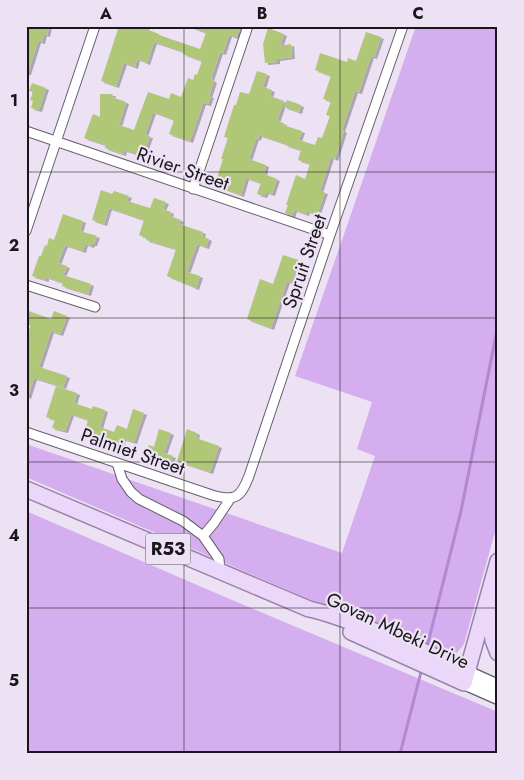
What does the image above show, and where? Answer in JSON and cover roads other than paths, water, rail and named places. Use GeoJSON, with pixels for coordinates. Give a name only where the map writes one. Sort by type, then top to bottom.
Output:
{"type":"FeatureCollection","features":[{"type":"Feature","properties":{"kind":"main road","name":"Govan Mbeki Drive"},"geometry":{"type":"LineString","coordinates":[[26,489],[309,609],[324,612],[465,678]]}},
{"type":"Feature","properties":{"kind":"main road"},"geometry":{"type":"LineString","coordinates":[[465,678],[498,561]]}},
{"type":"Feature","properties":{"kind":"main road"},"geometry":{"type":"LineString","coordinates":[[488,596],[493,640],[498,653]]}},
{"type":"Feature","properties":{"kind":"street"},"geometry":{"type":"LineString","coordinates":[[26,231],[95,26]]}},
{"type":"Feature","properties":{"kind":"street"},"geometry":{"type":"LineString","coordinates":[[193,188],[248,26]]}},
{"type":"Feature","properties":{"kind":"street","name":"Spruit Street"},"geometry":{"type":"LineString","coordinates":[[202,536],[214,523],[230,499],[237,497],[246,484],[403,26]]}},
{"type":"Feature","properties":{"kind":"street","name":"Rivier Street"},"geometry":{"type":"LineString","coordinates":[[26,132],[330,235]]}},
{"type":"Feature","properties":{"kind":"street"},"geometry":{"type":"LineString","coordinates":[[26,285],[95,307]]}},
{"type":"Feature","properties":{"kind":"street","name":"Palmiet Street"},"geometry":{"type":"LineString","coordinates":[[26,432],[212,495],[230,499]]}},
{"type":"Feature","properties":{"kind":"street"},"geometry":{"type":"LineString","coordinates":[[117,463],[122,479],[131,492],[139,499],[183,521],[202,536],[219,559],[220,571]]}},
{"type":"Feature","properties":{"kind":"street","name":"Govan Mbeki Drive"},"geometry":{"type":"LineString","coordinates":[[465,678],[498,686]]}},
{"type":"Feature","properties":{"kind":"street","name":"Govan Mbeki Drive"},"geometry":{"type":"LineString","coordinates":[[465,678],[498,698]]}},
{"type":"Feature","properties":{"kind":"waterway"},"geometry":{"type":"LineString","coordinates":[[427,647],[461,511],[498,325]]}},
{"type":"Feature","properties":{"kind":"waterway"},"geometry":{"type":"LineString","coordinates":[[400,754],[422,668]]}}]}
